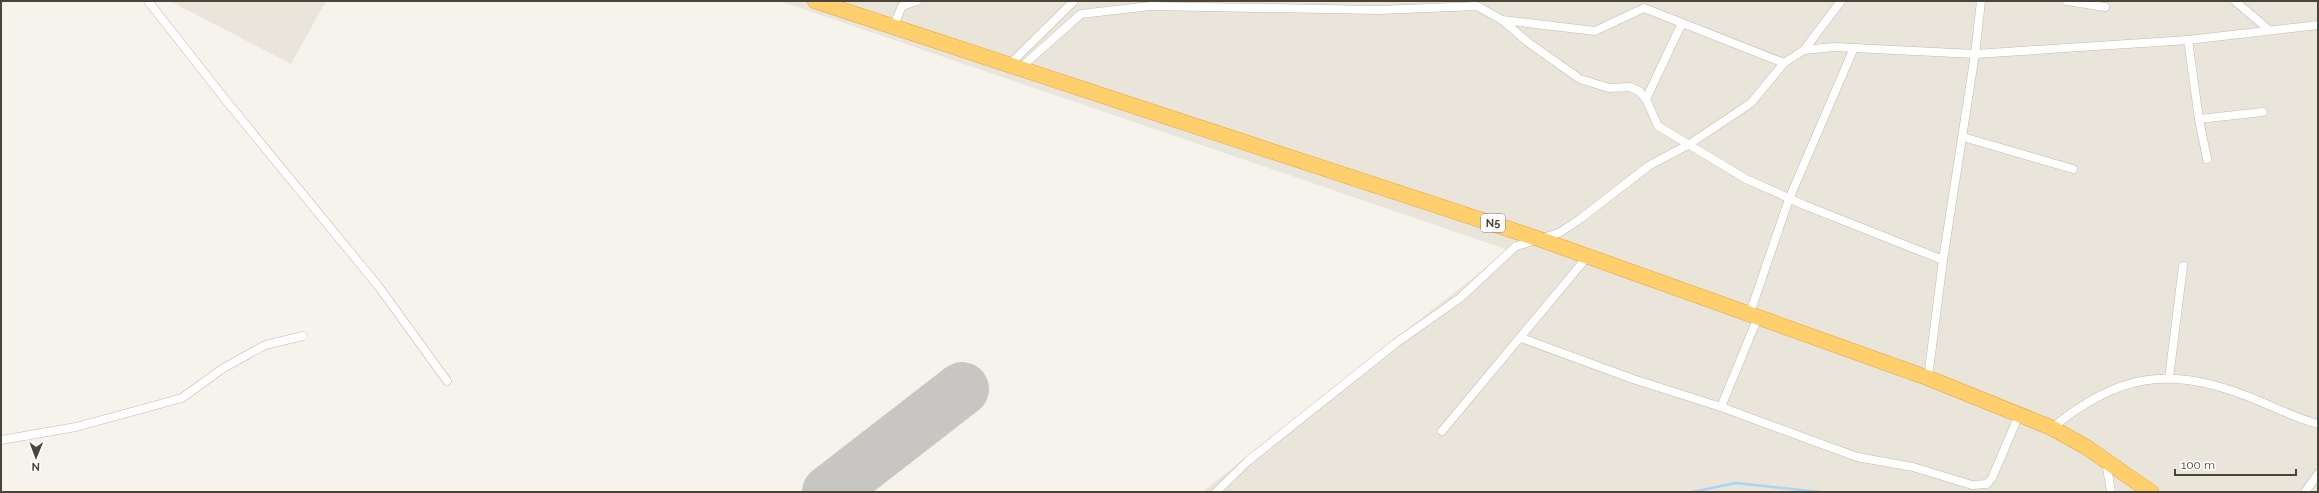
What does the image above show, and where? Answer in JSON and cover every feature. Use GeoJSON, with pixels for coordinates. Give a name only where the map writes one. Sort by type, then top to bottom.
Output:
{"type":"FeatureCollection","features":[{"type":"Feature","properties":{"kind":"highway","name":"N5"},"geometry":{"type":"LineString","coordinates":[[814,1],[1542,240],[1928,378],[2052,428],[2106,460],[2151,492]]}},
{"type":"Feature","properties":{"kind":"street"},"geometry":{"type":"LineString","coordinates":[[148,1],[247,126],[379,287],[447,381]]}},
{"type":"Feature","properties":{"kind":"street"},"geometry":{"type":"LineString","coordinates":[[893,27],[901,4],[917,1]]}},
{"type":"Feature","properties":{"kind":"street"},"geometry":{"type":"LineString","coordinates":[[1015,67],[1074,1]]}},
{"type":"Feature","properties":{"kind":"street"},"geometry":{"type":"LineString","coordinates":[[1216,492],[1248,461],[1384,353],[1460,298],[1516,246],[1542,240],[1559,233],[1580,219],[1650,165],[1688,145],[1750,104],[1784,64],[1804,50],[1842,1]]}},
{"type":"Feature","properties":{"kind":"street"},"geometry":{"type":"LineString","coordinates":[[1928,378],[1943,260],[1975,54],[1981,1]]}},
{"type":"Feature","properties":{"kind":"street"},"geometry":{"type":"LineString","coordinates":[[2071,1],[2105,7]]}},
{"type":"Feature","properties":{"kind":"street"},"geometry":{"type":"LineString","coordinates":[[2235,1],[2269,30]]}},
{"type":"Feature","properties":{"kind":"street"},"geometry":{"type":"LineString","coordinates":[[1015,67],[1081,14],[1150,6],[1379,10],[1477,6],[1502,20],[1528,43],[1580,79],[1609,88],[1630,87],[1646,99],[1658,126],[1746,179],[1789,199],[1943,260]]}},
{"type":"Feature","properties":{"kind":"street"},"geometry":{"type":"LineString","coordinates":[[1502,20],[1596,31],[1644,8],[1784,64]]}},
{"type":"Feature","properties":{"kind":"street"},"geometry":{"type":"LineString","coordinates":[[1646,99],[1682,23]]}},
{"type":"Feature","properties":{"kind":"street"},"geometry":{"type":"LineString","coordinates":[[1804,50],[1834,47],[1975,54],[2188,40],[2318,25]]}},
{"type":"Feature","properties":{"kind":"street"},"geometry":{"type":"LineString","coordinates":[[2188,40],[2199,119],[2207,159]]}},
{"type":"Feature","properties":{"kind":"street"},"geometry":{"type":"LineString","coordinates":[[1721,407],[1754,315],[1789,199],[1854,48]]}},
{"type":"Feature","properties":{"kind":"street"},"geometry":{"type":"LineString","coordinates":[[2199,119],[2263,112]]}},
{"type":"Feature","properties":{"kind":"street"},"geometry":{"type":"LineString","coordinates":[[1962,137],[2073,169]]}},
{"type":"Feature","properties":{"kind":"street"},"geometry":{"type":"LineString","coordinates":[[1442,431],[1588,256]]}},
{"type":"Feature","properties":{"kind":"street"},"geometry":{"type":"LineString","coordinates":[[2169,378],[2183,266]]}},
{"type":"Feature","properties":{"kind":"street"},"geometry":{"type":"LineString","coordinates":[[1,440],[76,427],[182,398],[222,369],[265,345],[303,336]]}},
{"type":"Feature","properties":{"kind":"street"},"geometry":{"type":"LineString","coordinates":[[1521,338],[1632,379],[1721,407],[1857,457],[1896,463],[1979,486],[1987,484],[1992,478],[2019,415]]}},
{"type":"Feature","properties":{"kind":"street"},"geometry":{"type":"LineString","coordinates":[[2052,428],[2077,407],[2116,388],[2150,380],[2169,378],[2194,380],[2222,387],[2302,420],[2318,424]]}},
{"type":"Feature","properties":{"kind":"street"},"geometry":{"type":"LineString","coordinates":[[2106,460],[2111,492]]}},
{"type":"Feature","properties":{"kind":"street"},"geometry":{"type":"LineString","coordinates":[[2304,492],[2318,474]]}},
{"type":"Feature","properties":{"kind":"shaded area"},"geometry":{"type":"Polygon","coordinates":[[[170,1],[326,1],[291,64],[170,1]]]}},
{"type":"Feature","properties":{"kind":"shaded area"},"geometry":{"type":"Polygon","coordinates":[[[780,1],[2318,1],[2318,492],[1202,492],[1508,250],[780,1]]]}},
{"type":"Feature","properties":{"kind":"waterway"},"geometry":{"type":"LineString","coordinates":[[1692,492],[1736,483],[1820,492]]}},
{"type":"Feature","properties":{"kind":"runway"},"geometry":{"type":"LineString","coordinates":[[829,492],[962,389]]}}]}
